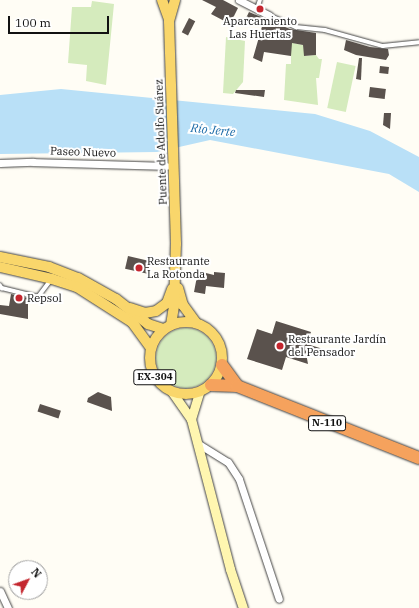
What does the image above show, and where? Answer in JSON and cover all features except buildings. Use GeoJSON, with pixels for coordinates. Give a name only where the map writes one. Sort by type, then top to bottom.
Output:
{"type":"FeatureCollection","features":[{"type":"Feature","properties":{"kind":"highway"},"geometry":{"type":"LineString","coordinates":[[222,365],[237,386]]}},
{"type":"Feature","properties":{"kind":"highway","name":"N-110"},"geometry":{"type":"LineString","coordinates":[[211,385],[237,386],[419,458]]}},
{"type":"Feature","properties":{"kind":"main road"},"geometry":{"type":"LineString","coordinates":[[162,0],[169,22]]}},
{"type":"Feature","properties":{"kind":"main road"},"geometry":{"type":"LineString","coordinates":[[169,22],[175,0]]}},
{"type":"Feature","properties":{"kind":"main road","name":"Puente de Adolfo Suárez"},"geometry":{"type":"LineString","coordinates":[[169,22],[176,262]]}},
{"type":"Feature","properties":{"kind":"main road"},"geometry":{"type":"LineString","coordinates":[[0,257],[49,267],[78,278],[135,310],[145,313],[156,311],[166,303],[175,279]]}},
{"type":"Feature","properties":{"kind":"main road"},"geometry":{"type":"LineString","coordinates":[[151,348],[167,327],[175,279],[176,262]]}},
{"type":"Feature","properties":{"kind":"main road"},"geometry":{"type":"LineString","coordinates":[[176,262],[179,292],[188,314],[196,323],[214,334],[219,344],[222,365],[211,385]]}},
{"type":"Feature","properties":{"kind":"main road","name":"EX-304"},"geometry":{"type":"LineString","coordinates":[[0,267],[52,279],[77,287],[110,306],[139,329],[151,348],[152,370],[160,383],[172,392],[183,394],[199,392],[211,385]]}},
{"type":"Feature","properties":{"kind":"main road"},"geometry":{"type":"LineString","coordinates":[[116,299],[148,324],[167,327],[183,322],[196,323]]}},
{"type":"Feature","properties":{"kind":"main road"},"geometry":{"type":"LineString","coordinates":[[172,392],[190,419],[243,608]]}},
{"type":"Feature","properties":{"kind":"main road"},"geometry":{"type":"LineString","coordinates":[[190,419],[199,392]]}},
{"type":"Feature","properties":{"kind":"street"},"geometry":{"type":"LineString","coordinates":[[239,0],[269,15]]}},
{"type":"Feature","properties":{"kind":"street","name":"Paseo Nuevo"},"geometry":{"type":"LineString","coordinates":[[0,163],[33,162],[166,166]]}},
{"type":"Feature","properties":{"kind":"street"},"geometry":{"type":"LineString","coordinates":[[197,443],[228,462],[239,479],[279,599]]}},
{"type":"Feature","properties":{"kind":"street"},"geometry":{"type":"LineString","coordinates":[[0,591],[8,608]]}},
{"type":"Feature","properties":{"kind":"lane"},"geometry":{"type":"LineString","coordinates":[[257,9],[260,0]]}},
{"type":"Feature","properties":{"kind":"lane"},"geometry":{"type":"LineString","coordinates":[[269,15],[296,27],[325,30],[383,46],[419,42]]}},
{"type":"Feature","properties":{"kind":"lane"},"geometry":{"type":"LineString","coordinates":[[0,285],[2,288],[38,297],[52,279]]}},
{"type":"Feature","properties":{"kind":"green space"},"geometry":{"type":"Polygon","coordinates":[[[92,1],[114,4],[106,85],[86,81],[87,65],[68,63],[72,7],[91,7],[92,1]]]}},
{"type":"Feature","properties":{"kind":"green space"},"geometry":{"type":"Polygon","coordinates":[[[226,37],[245,41],[243,82],[233,94],[223,93],[226,37]]]}},
{"type":"Feature","properties":{"kind":"green space"},"geometry":{"type":"Polygon","coordinates":[[[288,42],[303,45],[305,56],[316,55],[319,59],[322,59],[319,78],[316,78],[318,105],[284,100],[286,64],[291,64],[291,51],[288,42]]]}},
{"type":"Feature","properties":{"kind":"green space"},"geometry":{"type":"Polygon","coordinates":[[[337,62],[356,66],[346,112],[327,108],[337,62]]]}},
{"type":"Feature","properties":{"kind":"green space"},"geometry":{"type":"Polygon","coordinates":[[[186,328],[202,333],[207,337],[211,342],[216,358],[211,374],[207,379],[202,383],[186,388],[170,383],[165,379],[161,374],[156,358],[161,342],[165,337],[170,333],[186,328]]]}},
{"type":"Feature","properties":{"kind":"water","name":"Río Jerte"},"geometry":{"type":"Polygon","coordinates":[[[61,89],[315,114],[370,131],[419,157],[419,192],[389,174],[210,140],[157,152],[0,154],[0,95],[61,89]]]}},
{"type":"Feature","properties":{"kind":"place","name":"Aparcamiento Las Huertas"},"geometry":{"type":"Point","coordinates":[260,9]}},
{"type":"Feature","properties":{"kind":"place","name":"Restaurante La Rotonda"},"geometry":{"type":"Point","coordinates":[139,268]}},
{"type":"Feature","properties":{"kind":"place","name":"Repsol"},"geometry":{"type":"Point","coordinates":[19,298]}},
{"type":"Feature","properties":{"kind":"place","name":"Restaurante Jardín del Pensador"},"geometry":{"type":"Point","coordinates":[280,346]}}]}
